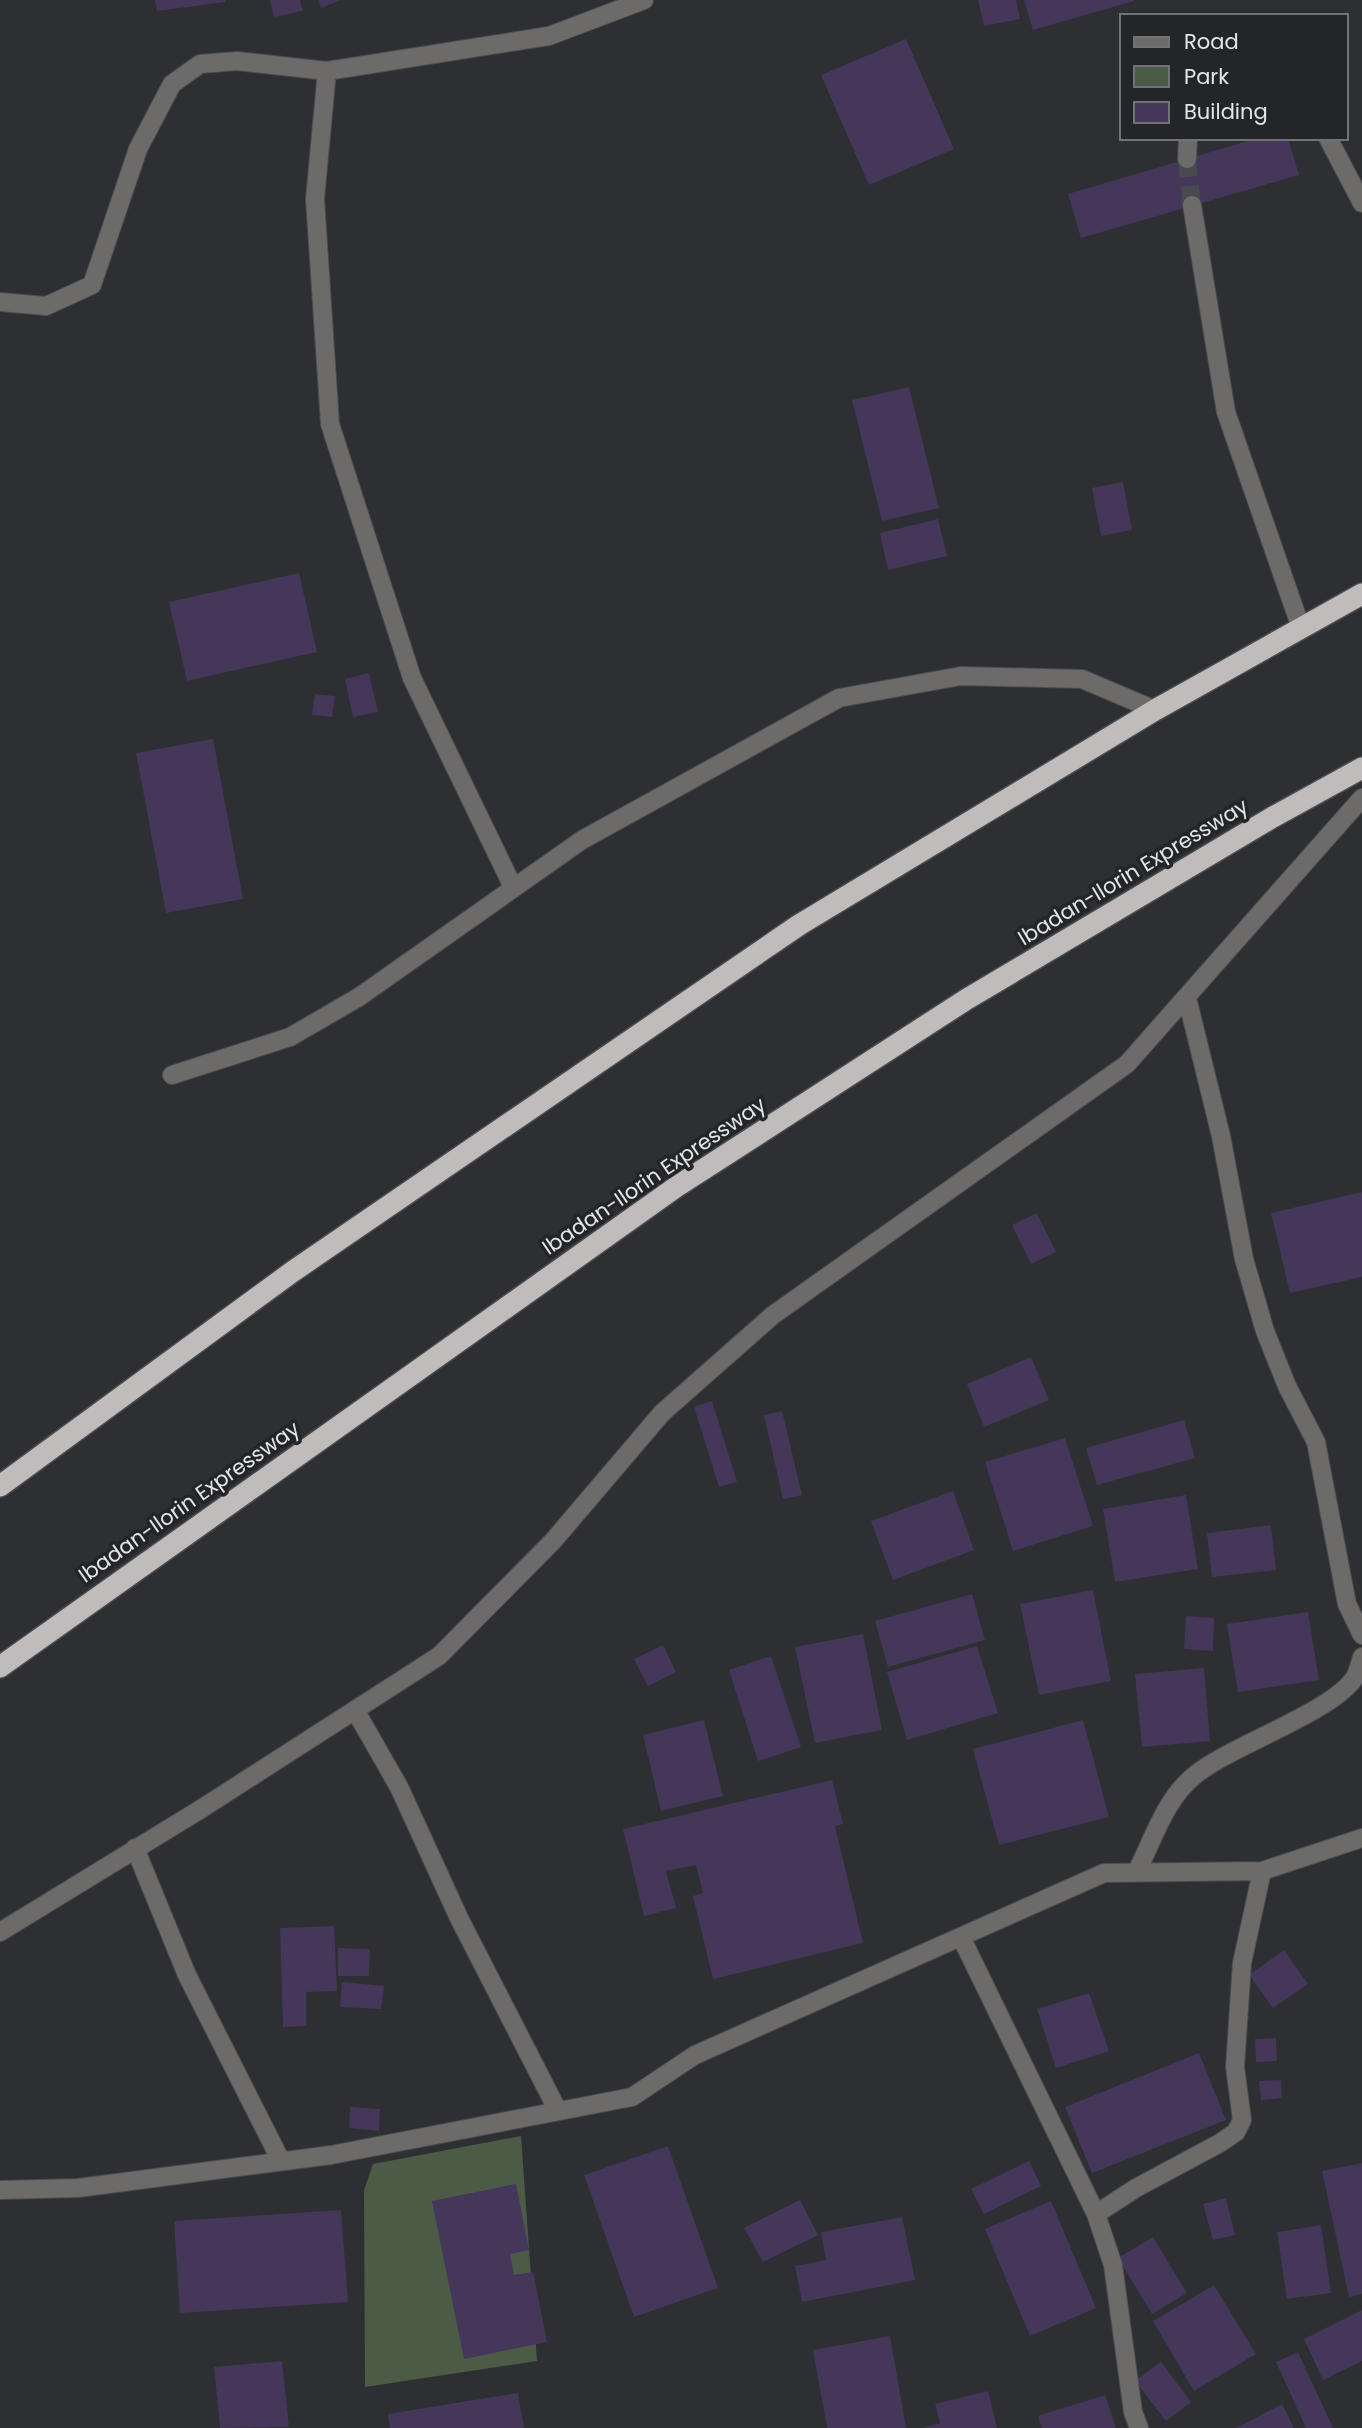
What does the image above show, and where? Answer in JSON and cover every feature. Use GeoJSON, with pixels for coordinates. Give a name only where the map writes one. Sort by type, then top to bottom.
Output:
{"type":"FeatureCollection","features":[{"type":"Feature","properties":{"kind":"highway"},"geometry":{"type":"LineString","coordinates":[[0,1486],[292,1272],[799,925],[1155,710],[1362,594]]}},
{"type":"Feature","properties":{"kind":"highway","name":"Ibadan-Ilorin Expressway"},"geometry":{"type":"LineString","coordinates":[[0,1667],[676,1187],[967,999],[1273,817],[1362,768]]}},
{"type":"Feature","properties":{"kind":"street"},"geometry":{"type":"LineString","coordinates":[[0,302],[46,306],[92,285],[138,149],[172,84],[200,64],[237,61],[327,71],[549,36],[643,0]]}},
{"type":"Feature","properties":{"kind":"street"},"geometry":{"type":"LineString","coordinates":[[327,71],[315,199],[330,424],[412,678],[513,887]]}},
{"type":"Feature","properties":{"kind":"street"},"geometry":{"type":"LineString","coordinates":[[1187,159],[1188,140]]}},
{"type":"Feature","properties":{"kind":"street"},"geometry":{"type":"LineString","coordinates":[[1329,140],[1362,202]]}},
{"type":"Feature","properties":{"kind":"street"},"geometry":{"type":"LineString","coordinates":[[1192,205],[1226,412],[1301,628]]}},
{"type":"Feature","properties":{"kind":"street"},"geometry":{"type":"LineString","coordinates":[[172,1075],[290,1037],[359,997],[582,840],[838,698],[961,676],[1082,679],[1155,710]]}},
{"type":"Feature","properties":{"kind":"street"},"geometry":{"type":"LineString","coordinates":[[0,1932],[439,1656],[553,1541],[662,1413],[773,1315],[1127,1064],[1362,797]]}},
{"type":"Feature","properties":{"kind":"street"},"geometry":{"type":"LineString","coordinates":[[1186,998],[1221,1136],[1244,1259],[1265,1331],[1287,1386],[1316,1442],[1347,1604],[1362,1635]]}},
{"type":"Feature","properties":{"kind":"street"},"geometry":{"type":"LineString","coordinates":[[1137,1871],[1169,1804],[1194,1776],[1234,1750],[1333,1698],[1355,1677],[1362,1657]]}},
{"type":"Feature","properties":{"kind":"street"},"geometry":{"type":"LineString","coordinates":[[355,1710],[399,1787],[459,1918],[558,2110]]}},
{"type":"Feature","properties":{"kind":"street"},"geometry":{"type":"LineString","coordinates":[[0,2190],[78,2188],[331,2155],[632,2097],[695,2055],[1104,1872],[1262,1871],[1362,1838]]}},
{"type":"Feature","properties":{"kind":"street"},"geometry":{"type":"LineString","coordinates":[[135,1849],[187,1975],[281,2161]]}},
{"type":"Feature","properties":{"kind":"street"},"geometry":{"type":"LineString","coordinates":[[1096,2214],[1136,2188],[1220,2143],[1236,2132],[1242,2120],[1235,2067],[1242,1963],[1262,1871]]}},
{"type":"Feature","properties":{"kind":"street"},"geometry":{"type":"LineString","coordinates":[[961,1937],[1096,2214],[1113,2265],[1133,2412],[1139,2428]]}},
{"type":"Feature","properties":{"kind":"green space"},"geometry":{"type":"Polygon","coordinates":[[[521,2136],[537,2361],[365,2387],[364,2190],[373,2164],[521,2136]]]}},
{"type":"Feature","properties":{"kind":"building"},"geometry":{"type":"Polygon","coordinates":[[[155,0],[225,0],[225,2],[157,11],[155,0]]]}},
{"type":"Feature","properties":{"kind":"building"},"geometry":{"type":"Polygon","coordinates":[[[270,0],[300,0],[303,11],[274,17],[270,0]]]}},
{"type":"Feature","properties":{"kind":"building"},"geometry":{"type":"Polygon","coordinates":[[[318,0],[341,0],[321,8],[318,0]]]}},
{"type":"Feature","properties":{"kind":"building"},"geometry":{"type":"Polygon","coordinates":[[[978,0],[1016,0],[1020,19],[984,26],[978,0]]]}},
{"type":"Feature","properties":{"kind":"building"},"geometry":{"type":"Polygon","coordinates":[[[1024,0],[1134,0],[1134,1],[1033,30],[1024,0]]]}},
{"type":"Feature","properties":{"kind":"building"},"geometry":{"type":"Polygon","coordinates":[[[906,39],[954,149],[869,185],[821,75],[906,39]]]}},
{"type":"Feature","properties":{"kind":"building"},"geometry":{"type":"Polygon","coordinates":[[[1251,140],[1289,140],[1299,175],[1081,238],[1068,194],[1251,140]]]}},
{"type":"Feature","properties":{"kind":"building"},"geometry":{"type":"Polygon","coordinates":[[[909,387],[939,508],[882,521],[852,400],[909,387]]]}},
{"type":"Feature","properties":{"kind":"building"},"geometry":{"type":"Polygon","coordinates":[[[1123,482],[1132,530],[1101,536],[1092,488],[1123,482]]]}},
{"type":"Feature","properties":{"kind":"building"},"geometry":{"type":"Polygon","coordinates":[[[938,519],[947,556],[888,570],[880,533],[938,519]]]}},
{"type":"Feature","properties":{"kind":"building"},"geometry":{"type":"Polygon","coordinates":[[[299,573],[317,652],[187,681],[169,602],[299,573]]]}},
{"type":"Feature","properties":{"kind":"building"},"geometry":{"type":"Polygon","coordinates":[[[369,673],[378,712],[353,717],[345,679],[369,673]]]}},
{"type":"Feature","properties":{"kind":"building"},"geometry":{"type":"Polygon","coordinates":[[[315,694],[335,696],[332,717],[312,715],[315,694]]]}},
{"type":"Feature","properties":{"kind":"building"},"geometry":{"type":"Polygon","coordinates":[[[213,739],[243,899],[166,913],[136,753],[213,739]]]}},
{"type":"Feature","properties":{"kind":"building"},"geometry":{"type":"Polygon","coordinates":[[[1362,1192],[1362,1277],[1290,1293],[1271,1213],[1362,1192]]]}},
{"type":"Feature","properties":{"kind":"building"},"geometry":{"type":"Polygon","coordinates":[[[1037,1213],[1056,1252],[1031,1264],[1012,1225],[1037,1213]]]}},
{"type":"Feature","properties":{"kind":"building"},"geometry":{"type":"Polygon","coordinates":[[[1031,1357],[1049,1400],[984,1427],[967,1384],[1031,1357]]]}},
{"type":"Feature","properties":{"kind":"building"},"geometry":{"type":"Polygon","coordinates":[[[712,1401],[737,1482],[719,1487],[694,1407],[712,1401]]]}},
{"type":"Feature","properties":{"kind":"building"},"geometry":{"type":"Polygon","coordinates":[[[782,1411],[802,1495],[783,1499],[764,1415],[782,1411]]]}},
{"type":"Feature","properties":{"kind":"building"},"geometry":{"type":"Polygon","coordinates":[[[1184,1420],[1195,1458],[1097,1485],[1086,1448],[1184,1420]]]}},
{"type":"Feature","properties":{"kind":"building"},"geometry":{"type":"Polygon","coordinates":[[[1065,1438],[1093,1526],[1013,1551],[985,1462],[1065,1438]]]}},
{"type":"Feature","properties":{"kind":"building"},"geometry":{"type":"Polygon","coordinates":[[[953,1491],[974,1550],[893,1580],[871,1521],[953,1491]]]}},
{"type":"Feature","properties":{"kind":"building"},"geometry":{"type":"Polygon","coordinates":[[[1186,1495],[1198,1569],[1115,1582],[1103,1509],[1186,1495]]]}},
{"type":"Feature","properties":{"kind":"building"},"geometry":{"type":"Polygon","coordinates":[[[1271,1525],[1276,1570],[1212,1577],[1207,1533],[1271,1525]]]}},
{"type":"Feature","properties":{"kind":"building"},"geometry":{"type":"Polygon","coordinates":[[[1093,1590],[1111,1681],[1039,1695],[1020,1604],[1093,1590]]]}},
{"type":"Feature","properties":{"kind":"building"},"geometry":{"type":"Polygon","coordinates":[[[972,1594],[985,1640],[888,1667],[875,1621],[972,1594]]]}},
{"type":"Feature","properties":{"kind":"building"},"geometry":{"type":"Polygon","coordinates":[[[1308,1612],[1319,1680],[1238,1692],[1227,1624],[1308,1612]]]}},
{"type":"Feature","properties":{"kind":"building"},"geometry":{"type":"Polygon","coordinates":[[[1186,1616],[1214,1618],[1213,1651],[1184,1649],[1186,1616]]]}},
{"type":"Feature","properties":{"kind":"building"},"geometry":{"type":"Polygon","coordinates":[[[863,1634],[882,1730],[815,1743],[795,1647],[863,1634]]]}},
{"type":"Feature","properties":{"kind":"building"},"geometry":{"type":"Polygon","coordinates":[[[663,1645],[676,1672],[648,1686],[634,1659],[663,1645]]]}},
{"type":"Feature","properties":{"kind":"building"},"geometry":{"type":"Polygon","coordinates":[[[977,1646],[998,1713],[907,1740],[887,1672],[977,1646]]]}},
{"type":"Feature","properties":{"kind":"building"},"geometry":{"type":"Polygon","coordinates":[[[771,1656],[801,1747],[758,1761],[729,1670],[771,1656]]]}},
{"type":"Feature","properties":{"kind":"building"},"geometry":{"type":"Polygon","coordinates":[[[1204,1668],[1210,1741],[1142,1747],[1135,1674],[1204,1668]]]}},
{"type":"Feature","properties":{"kind":"building"},"geometry":{"type":"Polygon","coordinates":[[[704,1720],[723,1796],[661,1811],[643,1735],[704,1720]]]}},
{"type":"Feature","properties":{"kind":"building"},"geometry":{"type":"Polygon","coordinates":[[[1083,1720],[1109,1817],[999,1845],[973,1749],[1083,1720]]]}},
{"type":"Feature","properties":{"kind":"building"},"geometry":{"type":"Polygon","coordinates":[[[832,1780],[843,1824],[835,1826],[863,1943],[713,1979],[693,1896],[703,1893],[696,1865],[666,1871],[676,1908],[644,1916],[623,1829],[832,1780]]]}},
{"type":"Feature","properties":{"kind":"building"},"geometry":{"type":"Polygon","coordinates":[[[334,1926],[337,1991],[306,1992],[306,2026],[283,2027],[280,1928],[334,1926]]]}},
{"type":"Feature","properties":{"kind":"building"},"geometry":{"type":"Polygon","coordinates":[[[338,1948],[370,1949],[369,1976],[338,1976],[338,1948]]]}},
{"type":"Feature","properties":{"kind":"building"},"geometry":{"type":"Polygon","coordinates":[[[1284,1950],[1308,1984],[1273,2008],[1249,1975],[1284,1950]]]}},
{"type":"Feature","properties":{"kind":"building"},"geometry":{"type":"Polygon","coordinates":[[[342,1982],[384,1986],[381,2009],[340,2007],[342,1982]]]}},
{"type":"Feature","properties":{"kind":"building"},"geometry":{"type":"Polygon","coordinates":[[[1089,1993],[1109,2051],[1056,2068],[1037,2009],[1089,1993]]]}},
{"type":"Feature","properties":{"kind":"building"},"geometry":{"type":"Polygon","coordinates":[[[1276,2038],[1277,2061],[1256,2062],[1255,2039],[1276,2038]]]}},
{"type":"Feature","properties":{"kind":"building"},"geometry":{"type":"Polygon","coordinates":[[[1199,2053],[1226,2120],[1092,2173],[1065,2107],[1199,2053]]]}},
{"type":"Feature","properties":{"kind":"building"},"geometry":{"type":"Polygon","coordinates":[[[1281,2080],[1282,2098],[1261,2100],[1259,2081],[1281,2080]]]}},
{"type":"Feature","properties":{"kind":"building"},"geometry":{"type":"Polygon","coordinates":[[[350,2107],[380,2109],[379,2131],[349,2128],[350,2107]]]}},
{"type":"Feature","properties":{"kind":"building"},"geometry":{"type":"Polygon","coordinates":[[[668,2146],[718,2288],[634,2317],[584,2175],[668,2146]]]}},
{"type":"Feature","properties":{"kind":"building"},"geometry":{"type":"Polygon","coordinates":[[[1029,2161],[1041,2186],[984,2214],[971,2189],[1029,2161]]]}},
{"type":"Feature","properties":{"kind":"building"},"geometry":{"type":"Polygon","coordinates":[[[1362,2163],[1362,2294],[1349,2297],[1322,2171],[1362,2163]]]}},
{"type":"Feature","properties":{"kind":"building"},"geometry":{"type":"Polygon","coordinates":[[[516,2184],[529,2250],[510,2254],[514,2275],[533,2272],[547,2342],[464,2359],[432,2201],[516,2184]]]}},
{"type":"Feature","properties":{"kind":"building"},"geometry":{"type":"Polygon","coordinates":[[[1226,2198],[1235,2235],[1213,2240],[1203,2204],[1226,2198]]]}},
{"type":"Feature","properties":{"kind":"building"},"geometry":{"type":"Polygon","coordinates":[[[800,2200],[818,2235],[763,2262],[744,2228],[800,2200]]]}},
{"type":"Feature","properties":{"kind":"building"},"geometry":{"type":"Polygon","coordinates":[[[1051,2201],[1096,2308],[1030,2336],[985,2229],[1051,2201]]]}},
{"type":"Feature","properties":{"kind":"building"},"geometry":{"type":"Polygon","coordinates":[[[341,2210],[348,2302],[180,2313],[174,2221],[341,2210]]]}},
{"type":"Feature","properties":{"kind":"building"},"geometry":{"type":"Polygon","coordinates":[[[902,2217],[915,2280],[802,2302],[795,2266],[826,2260],[821,2232],[902,2217]]]}},
{"type":"Feature","properties":{"kind":"building"},"geometry":{"type":"Polygon","coordinates":[[[1321,2225],[1331,2293],[1287,2299],[1277,2232],[1321,2225]]]}},
{"type":"Feature","properties":{"kind":"building"},"geometry":{"type":"Polygon","coordinates":[[[1153,2237],[1187,2293],[1152,2314],[1118,2258],[1153,2237]]]}},
{"type":"Feature","properties":{"kind":"building"},"geometry":{"type":"Polygon","coordinates":[[[1214,2285],[1256,2354],[1194,2391],[1153,2321],[1214,2285]]]}},
{"type":"Feature","properties":{"kind":"building"},"geometry":{"type":"Polygon","coordinates":[[[1362,2310],[1362,2361],[1323,2380],[1304,2339],[1362,2310]]]}},
{"type":"Feature","properties":{"kind":"building"},"geometry":{"type":"Polygon","coordinates":[[[890,2336],[906,2428],[827,2428],[813,2350],[890,2336]]]}},
{"type":"Feature","properties":{"kind":"building"},"geometry":{"type":"Polygon","coordinates":[[[1298,2352],[1333,2428],[1306,2428],[1276,2362],[1298,2352]]]}},
{"type":"Feature","properties":{"kind":"building"},"geometry":{"type":"Polygon","coordinates":[[[282,2361],[289,2427],[220,2428],[214,2367],[282,2361]]]}},
{"type":"Feature","properties":{"kind":"building"},"geometry":{"type":"Polygon","coordinates":[[[1161,2362],[1191,2402],[1166,2421],[1135,2381],[1161,2362]]]}},
{"type":"Feature","properties":{"kind":"building"},"geometry":{"type":"Polygon","coordinates":[[[988,2391],[997,2428],[923,2428],[940,2423],[935,2404],[988,2391]]]}},
{"type":"Feature","properties":{"kind":"building"},"geometry":{"type":"Polygon","coordinates":[[[518,2393],[524,2428],[390,2428],[388,2414],[518,2393]]]}},
{"type":"Feature","properties":{"kind":"building"},"geometry":{"type":"Polygon","coordinates":[[[1105,2395],[1116,2428],[1042,2428],[1038,2416],[1105,2395]]]}},
{"type":"Feature","properties":{"kind":"building"},"geometry":{"type":"Polygon","coordinates":[[[1282,2404],[1294,2428],[1236,2428],[1282,2404]]]}},
{"type":"Feature","properties":{"kind":"tunnel"},"geometry":{"type":"LineString","coordinates":[[1187,159],[1192,205]]}}]}
